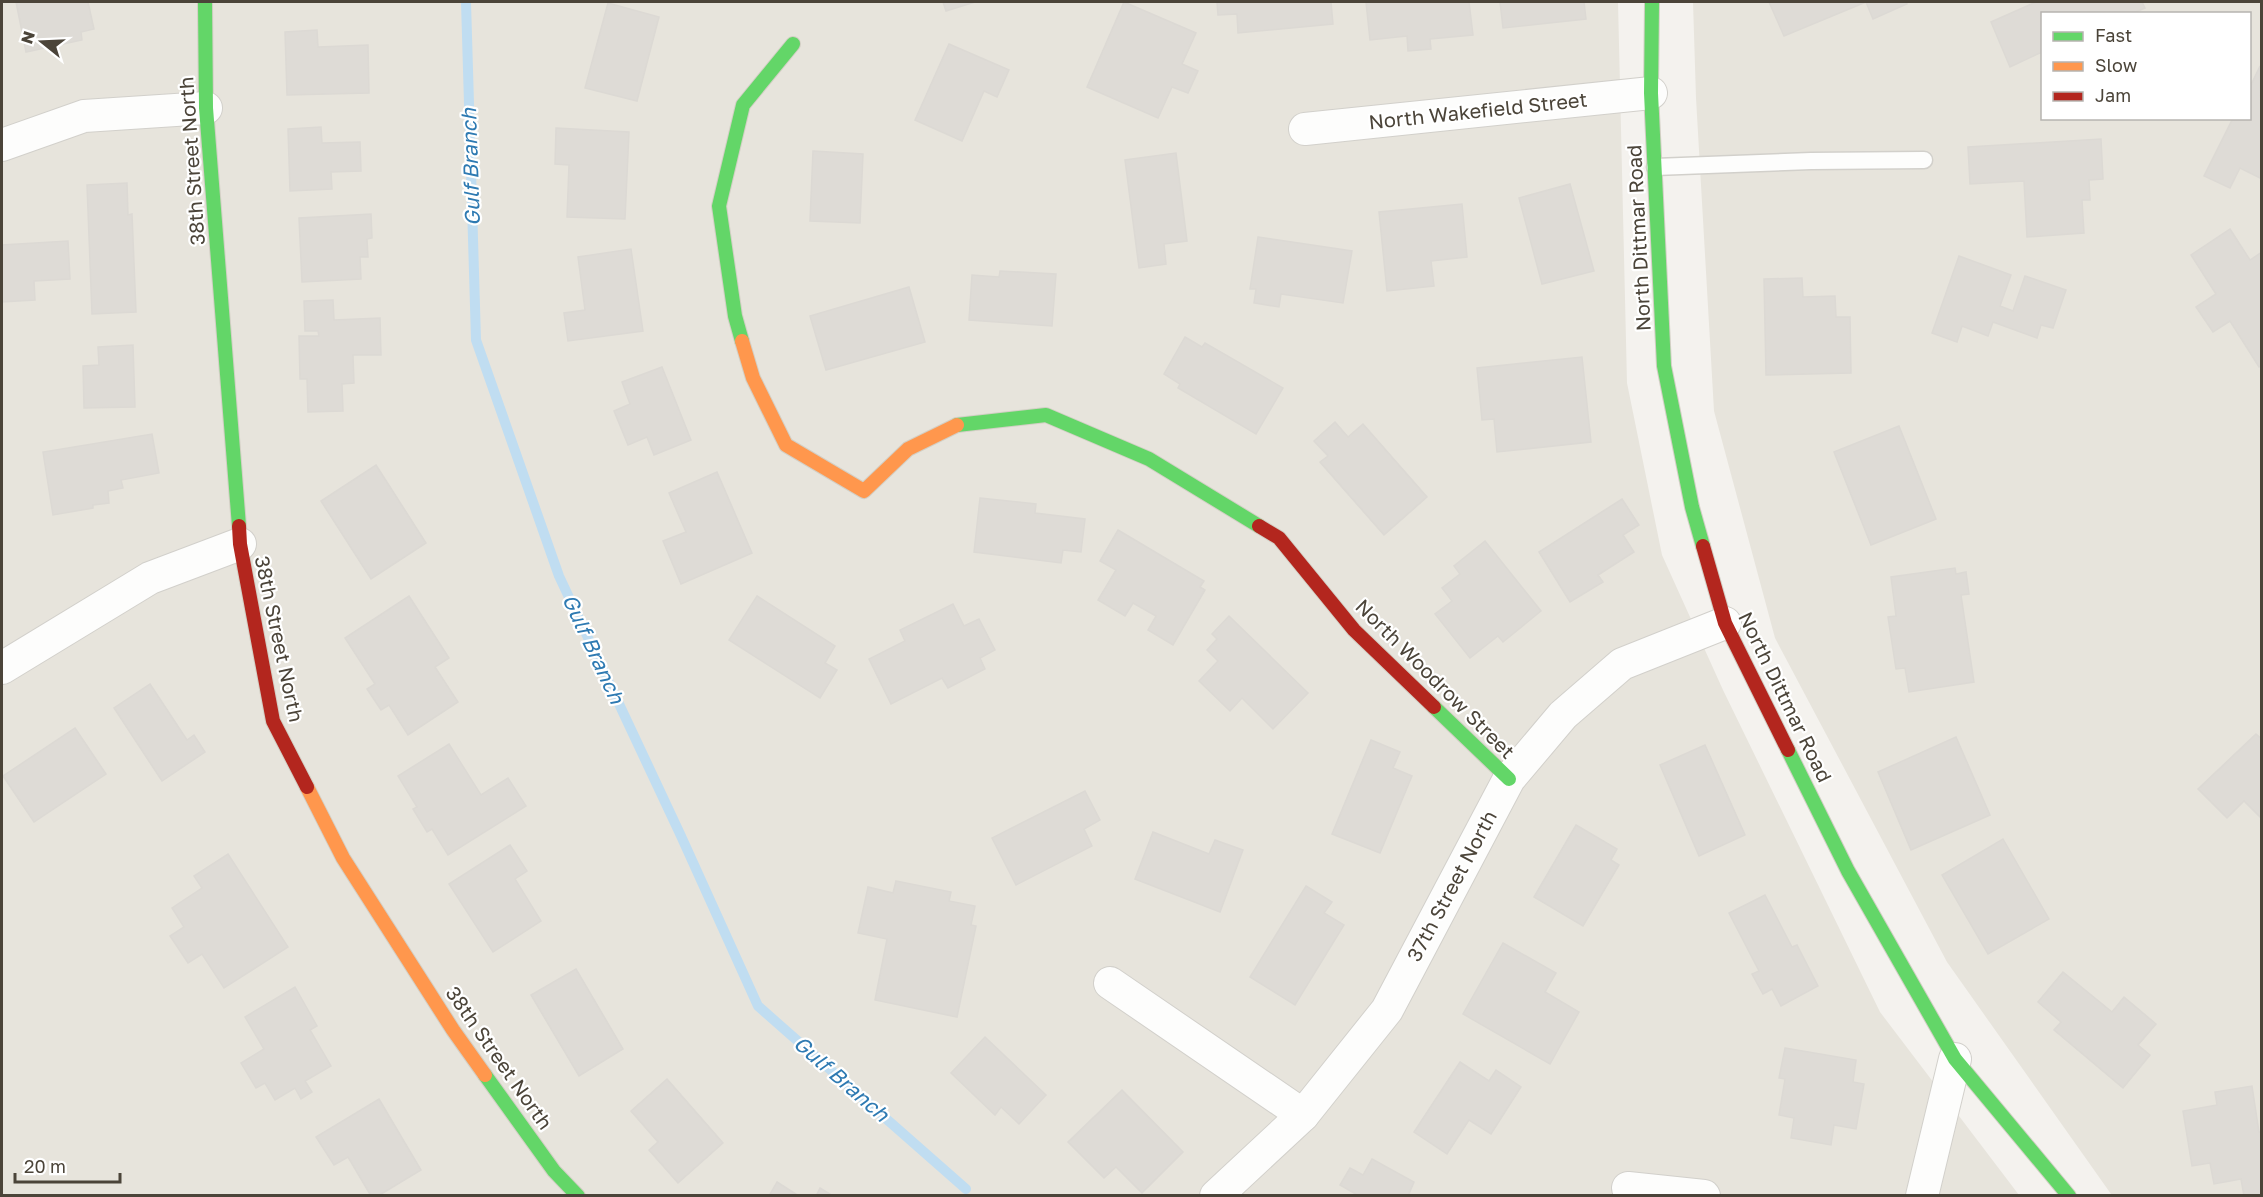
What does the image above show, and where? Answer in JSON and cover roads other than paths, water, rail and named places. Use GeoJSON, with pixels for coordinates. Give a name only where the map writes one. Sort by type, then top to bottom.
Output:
{"type":"FeatureCollection","features":[{"type":"Feature","properties":{"kind":"street","name":"38th Street North"},"geometry":{"type":"LineString","coordinates":[[205,2],[206,108],[240,544],[273,721],[343,858],[453,1030],[554,1171],[578,1196]]}},
{"type":"Feature","properties":{"kind":"street","name":"North Dittmar Road"},"geometry":{"type":"LineString","coordinates":[[1652,2],[1651,93],[1665,366],[1692,507],[1725,623],[1848,871],[1955,1059],[2069,1196]]}},
{"type":"Feature","properties":{"kind":"street","name":"North Woodrow Street"},"geometry":{"type":"LineString","coordinates":[[793,44],[743,105],[719,206],[738,326],[753,378],[786,445],[864,491],[908,449],[954,425],[1046,415],[1149,459],[1279,538],[1354,630],[1509,779]]}},
{"type":"Feature","properties":{"kind":"street","name":"North Wakefield Street"},"geometry":{"type":"LineString","coordinates":[[1305,129],[1651,93]]}},
{"type":"Feature","properties":{"kind":"street"},"geometry":{"type":"LineString","coordinates":[[2,144],[84,116],[206,108]]}},
{"type":"Feature","properties":{"kind":"street"},"geometry":{"type":"LineString","coordinates":[[2,668],[150,578],[240,544]]}},
{"type":"Feature","properties":{"kind":"street","name":"37th Street North"},"geometry":{"type":"LineString","coordinates":[[1216,1196],[1303,1115],[1387,1010],[1509,779],[1563,715],[1622,664],[1725,623]]}},
{"type":"Feature","properties":{"kind":"street"},"geometry":{"type":"LineString","coordinates":[[1110,983],[1303,1115]]}},
{"type":"Feature","properties":{"kind":"street"},"geometry":{"type":"LineString","coordinates":[[1922,1196],[1955,1059]]}},
{"type":"Feature","properties":{"kind":"street"},"geometry":{"type":"LineString","coordinates":[[1628,1188],[1704,1196]]}},
{"type":"Feature","properties":{"kind":"lane"},"geometry":{"type":"LineString","coordinates":[[1655,167],[1811,161],[1924,160]]}},
{"type":"Feature","properties":{"kind":"waterway","name":"Gulf Branch"},"geometry":{"type":"LineString","coordinates":[[466,2],[476,340],[559,576],[758,1006],[966,1189]]}}]}
